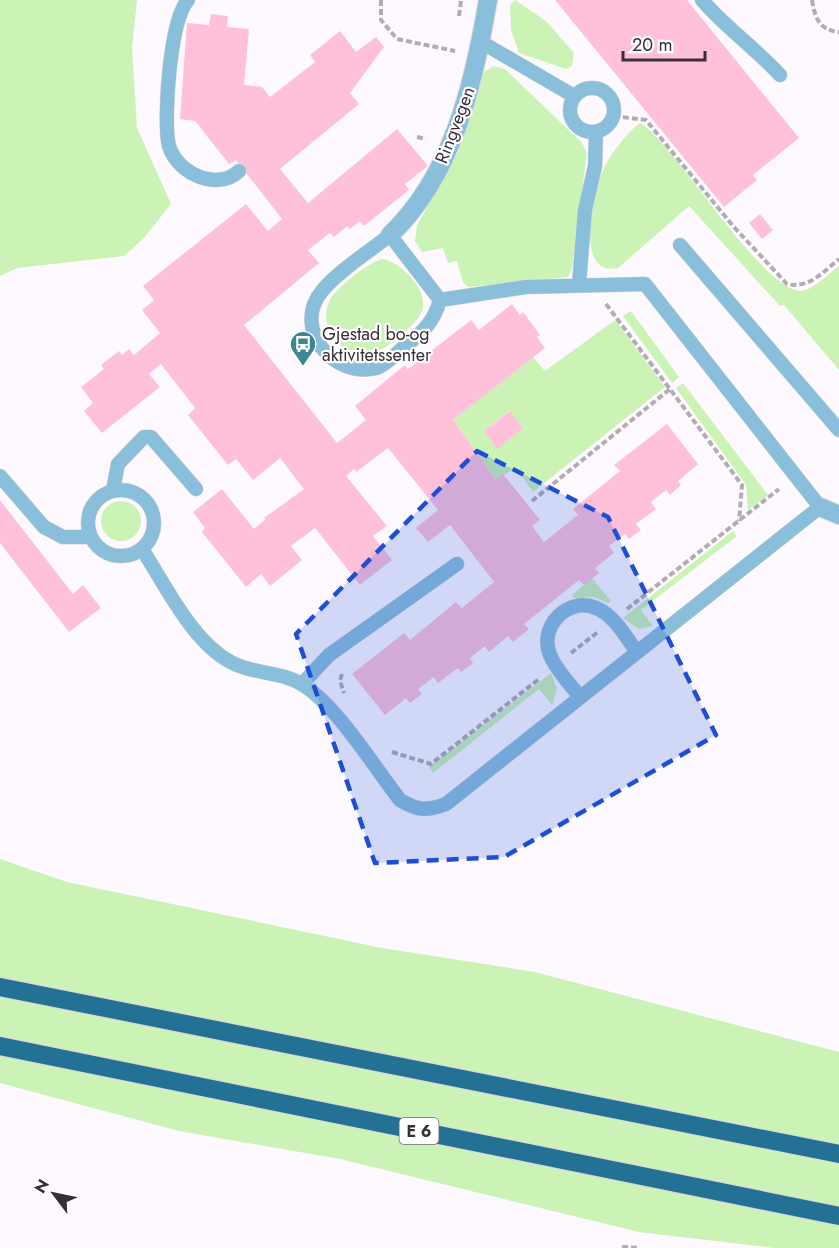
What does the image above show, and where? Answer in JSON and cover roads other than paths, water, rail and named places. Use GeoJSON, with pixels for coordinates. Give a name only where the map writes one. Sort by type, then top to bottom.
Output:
{"type":"FeatureCollection","features":[{"type":"Feature","properties":{"kind":"highway"},"geometry":{"type":"LineString","coordinates":[[0,987],[839,1154]]}},
{"type":"Feature","properties":{"kind":"highway","name":"E 6"},"geometry":{"type":"LineString","coordinates":[[0,1046],[839,1216]]}},
{"type":"Feature","properties":{"kind":"street","name":"Ringvegen"},"geometry":{"type":"LineString","coordinates":[[390,235],[418,203],[445,157],[480,49],[488,0]]}},
{"type":"Feature","properties":{"kind":"street"},"geometry":{"type":"LineString","coordinates":[[820,507],[839,515]]}},
{"type":"Feature","properties":{"kind":"lane"},"geometry":{"type":"LineString","coordinates":[[188,0],[181,8],[170,64],[168,143],[180,162],[195,175],[211,182],[232,178],[239,171]]}},
{"type":"Feature","properties":{"kind":"lane"},"geometry":{"type":"LineString","coordinates":[[702,0],[780,75]]}},
{"type":"Feature","properties":{"kind":"lane"},"geometry":{"type":"LineString","coordinates":[[480,49],[574,96]]}},
{"type":"Feature","properties":{"kind":"lane"},"geometry":{"type":"LineString","coordinates":[[589,87],[599,88],[612,99],[614,116],[610,123],[596,132],[588,132],[573,122],[570,114],[574,96],[589,87]]}},
{"type":"Feature","properties":{"kind":"lane"},"geometry":{"type":"LineString","coordinates":[[585,284],[585,210],[595,166],[596,132]]}},
{"type":"Feature","properties":{"kind":"lane"},"geometry":{"type":"LineString","coordinates":[[390,235],[440,300],[436,316],[426,330],[379,368],[361,370],[332,358],[317,342],[309,324],[312,308],[322,290],[390,235]]}},
{"type":"Feature","properties":{"kind":"lane"},"geometry":{"type":"LineString","coordinates":[[680,245],[839,430]]}},
{"type":"Feature","properties":{"kind":"lane"},"geometry":{"type":"LineString","coordinates":[[142,549],[195,630],[215,652],[236,665],[302,684],[328,708],[400,801],[415,810],[429,810],[446,804],[820,507],[645,284],[585,284],[485,291],[440,300]]}},
{"type":"Feature","properties":{"kind":"lane"},"geometry":{"type":"LineString","coordinates":[[113,490],[118,464],[144,437],[151,437],[196,489]]}},
{"type":"Feature","properties":{"kind":"lane"},"geometry":{"type":"LineString","coordinates":[[0,476],[44,527],[63,537],[91,537]]}},
{"type":"Feature","properties":{"kind":"lane"},"geometry":{"type":"LineString","coordinates":[[113,490],[137,493],[152,509],[154,530],[150,541],[131,555],[119,556],[98,547],[91,537],[88,526],[93,503],[113,490]]}},
{"type":"Feature","properties":{"kind":"lane"},"geometry":{"type":"LineString","coordinates":[[302,684],[329,656],[458,564]]}},
{"type":"Feature","properties":{"kind":"lane"},"geometry":{"type":"LineString","coordinates":[[580,697],[556,665],[547,644],[553,621],[561,613],[571,607],[595,607],[613,620],[637,652]]}},
{"type":"Feature","properties":{"kind":"place","name":"Gjestad bo-og aktivitetssenter"},"geometry":{"type":"Point","coordinates":[303,367]}}]}
